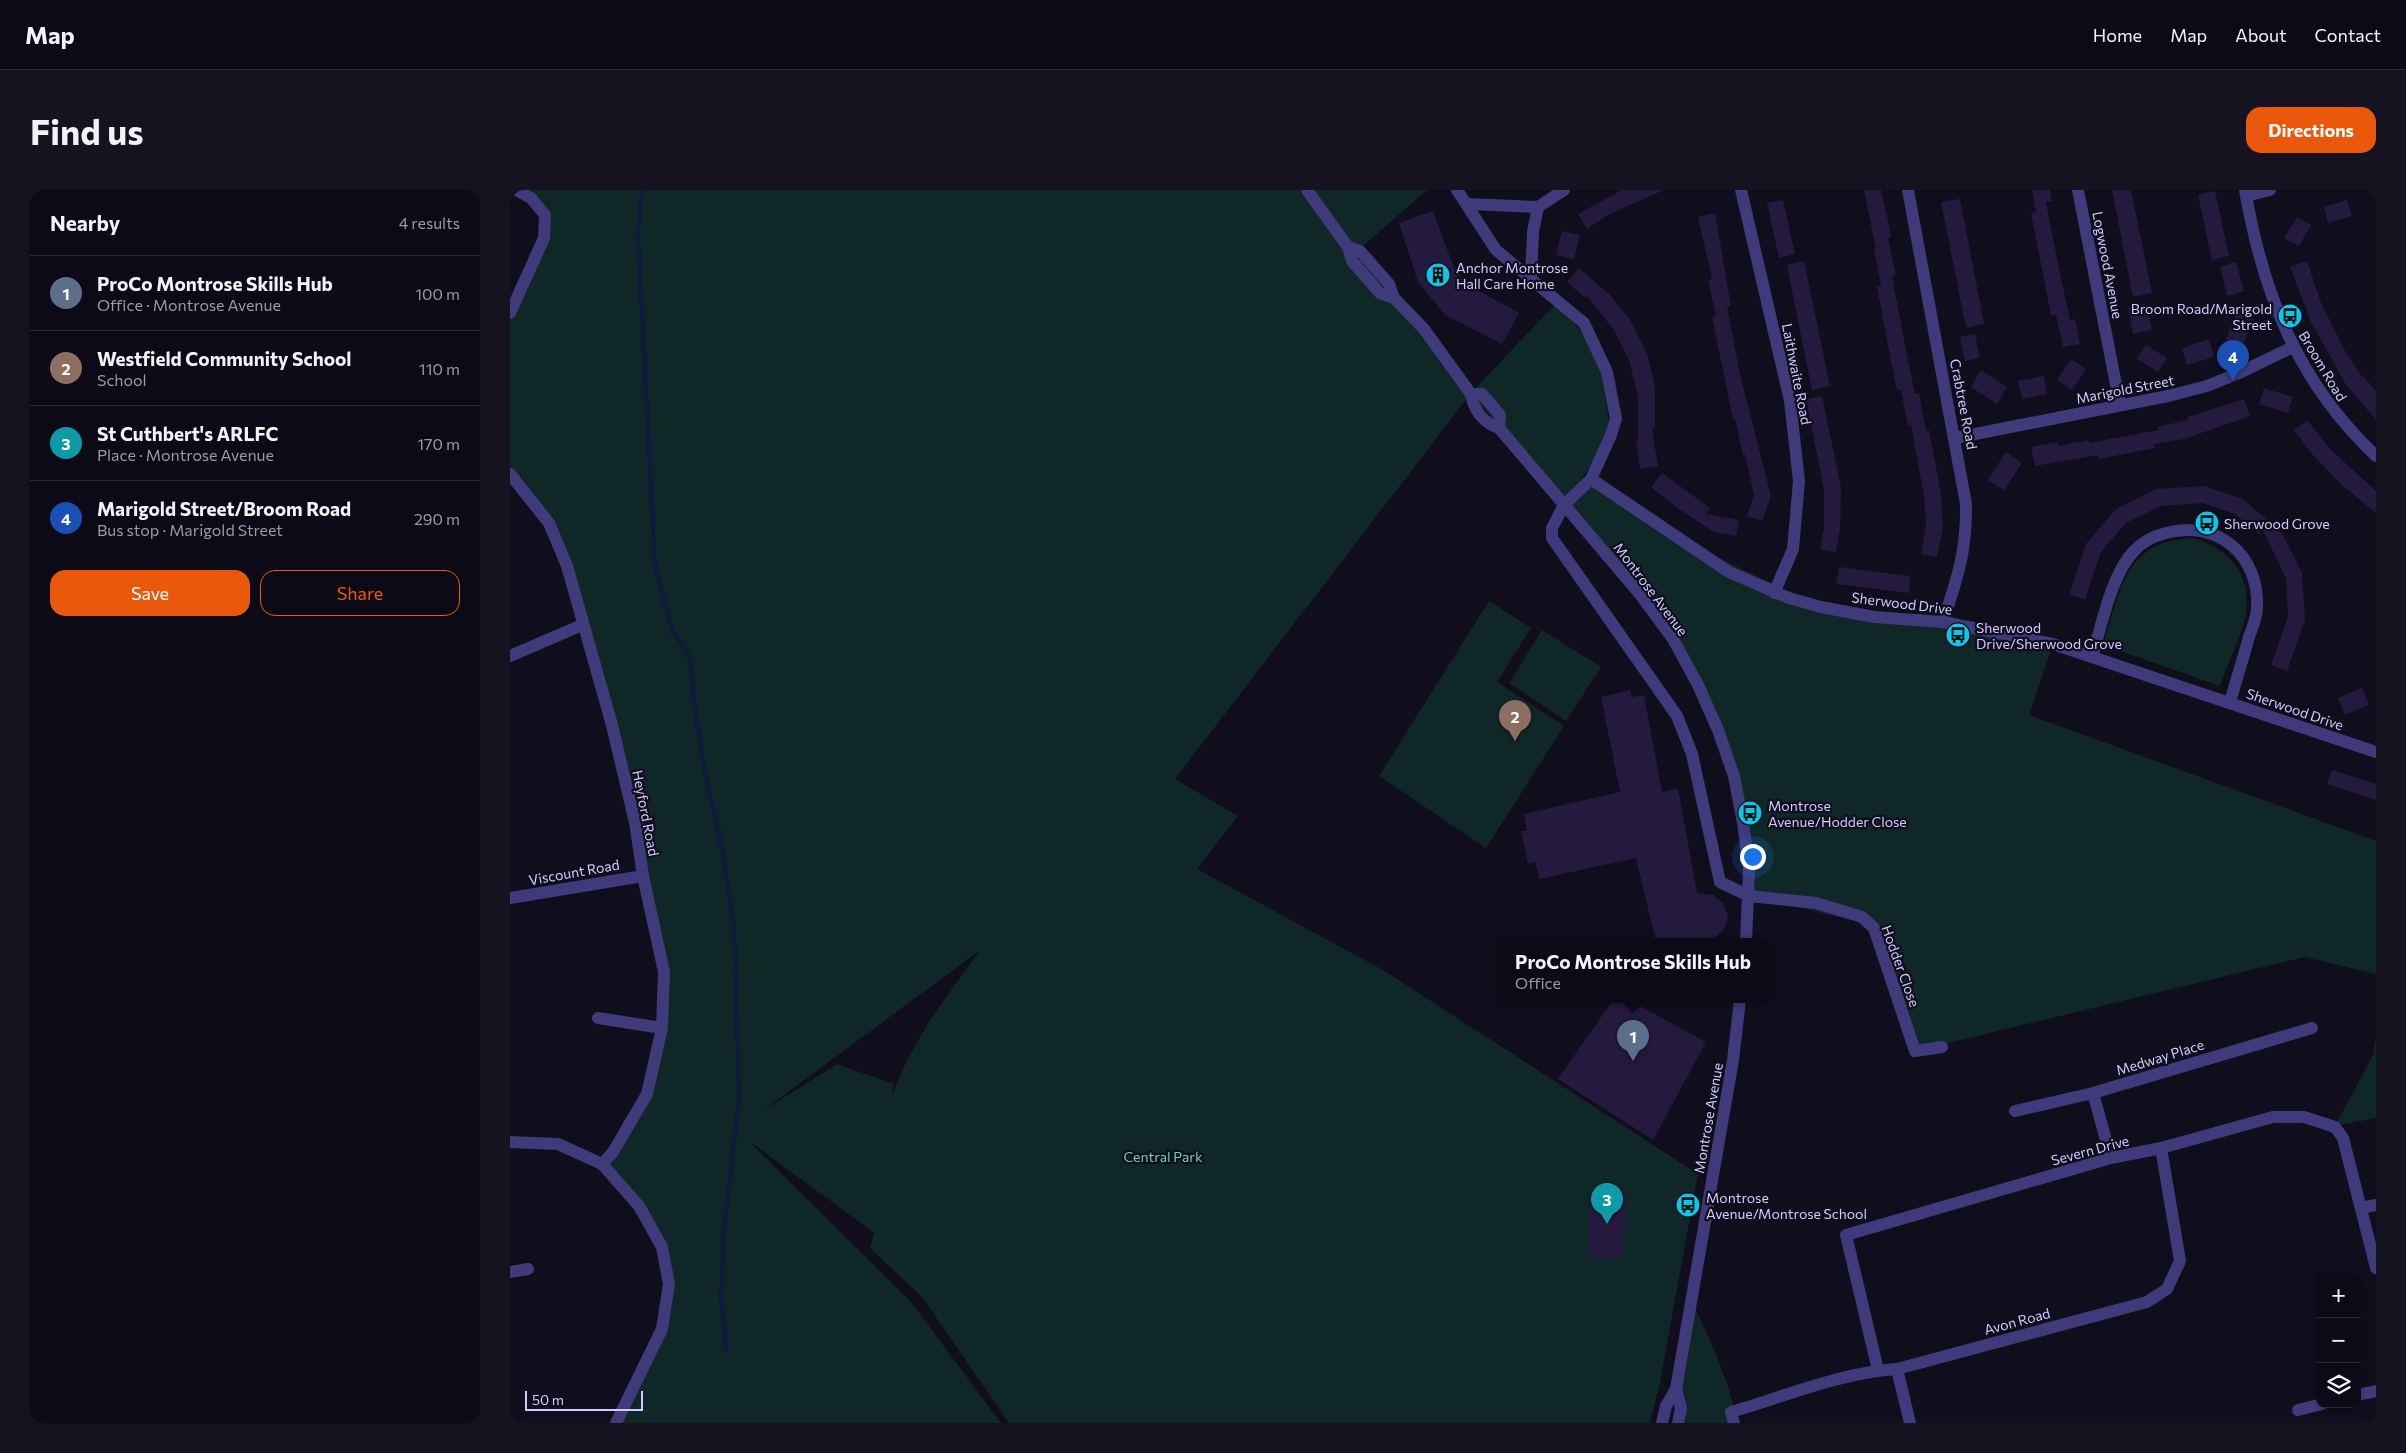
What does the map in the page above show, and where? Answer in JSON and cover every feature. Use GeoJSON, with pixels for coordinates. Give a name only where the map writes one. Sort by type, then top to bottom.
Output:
{"type":"FeatureCollection","features":[{"type":"Feature","properties":{"kind":"street"},"geometry":{"type":"LineString","coordinates":[[510,313],[544,238],[545,223],[545,215],[531,198],[516,190]]}},
{"type":"Feature","properties":{"kind":"street","name":"Montrose Avenue"},"geometry":{"type":"LineString","coordinates":[[1307,190],[1348,247],[1352,261],[1380,294],[1394,298],[1424,329],[1471,394],[1482,394],[1500,415],[1499,428],[1639,593],[1673,639],[1698,685],[1718,730],[1734,776],[1749,869],[1746,938]]}},
{"type":"Feature","properties":{"kind":"street"},"geometry":{"type":"LineString","coordinates":[[1457,190],[1468,204],[1496,250],[1584,322],[1607,372],[1616,419],[1591,479],[1564,505]]}},
{"type":"Feature","properties":{"kind":"street"},"geometry":{"type":"LineString","coordinates":[[1468,204],[1538,207],[1564,190]]}},
{"type":"Feature","properties":{"kind":"street","name":"Laithwaite Road"},"geometry":{"type":"LineString","coordinates":[[1741,190],[1790,401],[1799,481],[1793,549],[1774,593]]}},
{"type":"Feature","properties":{"kind":"street","name":"Crabtree Road"},"geometry":{"type":"LineString","coordinates":[[1908,190],[1966,504],[1967,534],[1962,563],[1943,622]]}},
{"type":"Feature","properties":{"kind":"street","name":"Logwood Avenue"},"geometry":{"type":"LineString","coordinates":[[2078,190],[2120,405]]}},
{"type":"Feature","properties":{"kind":"street"},"geometry":{"type":"LineString","coordinates":[[2246,193],[2270,190]]}},
{"type":"Feature","properties":{"kind":"street","name":"Broom Road"},"geometry":{"type":"LineString","coordinates":[[2246,193],[2262,267],[2277,314],[2293,347],[2339,419],[2376,456]]}},
{"type":"Feature","properties":{"kind":"street"},"geometry":{"type":"LineString","coordinates":[[1531,278],[1533,232],[1538,207]]}},
{"type":"Feature","properties":{"kind":"street","name":"Marigold Street"},"geometry":{"type":"LineString","coordinates":[[1955,438],[2168,396],[2208,386],[2239,374],[2293,347]]}},
{"type":"Feature","properties":{"kind":"street","name":"Heyford Road"},"geometry":{"type":"LineString","coordinates":[[510,476],[549,522],[567,566],[582,625],[612,725],[635,822],[643,876],[664,972],[662,1028],[647,1094],[612,1152],[602,1164]]}},
{"type":"Feature","properties":{"kind":"street","name":"Sherwood Drive"},"geometry":{"type":"LineString","coordinates":[[1591,479],[1729,572],[1774,593],[1821,607],[1848,612],[1943,622],[2019,636],[2092,656],[2376,752]]}},
{"type":"Feature","properties":{"kind":"street","name":"Hodder Close"},"geometry":{"type":"LineString","coordinates":[[1564,505],[1552,528],[1552,538],[1677,716],[1692,754],[1720,882],[1749,896],[1816,904],[1862,917],[1874,928],[1915,1051],[1942,1047]]}},
{"type":"Feature","properties":{"kind":"street"},"geometry":{"type":"LineString","coordinates":[[2092,656],[2118,576],[2133,551],[2152,537],[2178,529],[2206,530],[2230,543],[2245,559],[2256,584],[2257,609],[2230,702]]}},
{"type":"Feature","properties":{"kind":"street"},"geometry":{"type":"LineString","coordinates":[[510,656],[582,625]]}},
{"type":"Feature","properties":{"kind":"street","name":"Viscount Road"},"geometry":{"type":"LineString","coordinates":[[510,898],[643,876]]}},
{"type":"Feature","properties":{"kind":"street","name":"Montrose Avenue"},"geometry":{"type":"LineString","coordinates":[[1662,1423],[1666,1406],[1676,1389],[1733,1060],[1740,1003]]}},
{"type":"Feature","properties":{"kind":"street"},"geometry":{"type":"LineString","coordinates":[[598,1018],[662,1028]]}},
{"type":"Feature","properties":{"kind":"street","name":"Medway Place"},"geometry":{"type":"LineString","coordinates":[[2015,1111],[2093,1093],[2312,1028]]}},
{"type":"Feature","properties":{"kind":"street"},"geometry":{"type":"LineString","coordinates":[[2093,1093],[2111,1158]]}},
{"type":"Feature","properties":{"kind":"street","name":"Severn Drive"},"geometry":{"type":"LineString","coordinates":[[1878,1370],[1846,1235],[2111,1158],[2161,1148],[2273,1117],[2304,1116],[2335,1126],[2343,1138],[2376,1268]]}},
{"type":"Feature","properties":{"kind":"street"},"geometry":{"type":"LineString","coordinates":[[510,1142],[558,1144],[602,1164],[639,1206],[662,1247],[669,1284],[662,1329],[616,1423]]}},
{"type":"Feature","properties":{"kind":"street","name":"Avon Road"},"geometry":{"type":"LineString","coordinates":[[1732,1418],[1878,1370],[1897,1369],[2147,1302],[2167,1289],[2180,1261],[2161,1148]]}},
{"type":"Feature","properties":{"kind":"street"},"geometry":{"type":"LineString","coordinates":[[2361,1208],[2376,1205]]}},
{"type":"Feature","properties":{"kind":"street"},"geometry":{"type":"LineString","coordinates":[[510,1272],[528,1269]]}},
{"type":"Feature","properties":{"kind":"street"},"geometry":{"type":"LineString","coordinates":[[1897,1369],[1910,1423]]}},
{"type":"Feature","properties":{"kind":"street","name":"Montrose Avenue"},"geometry":{"type":"LineString","coordinates":[[1676,1389],[1681,1408],[1678,1423]]}},
{"type":"Feature","properties":{"kind":"street"},"geometry":{"type":"LineString","coordinates":[[2361,1394],[2376,1390]]}},
{"type":"Feature","properties":{"kind":"street"},"geometry":{"type":"LineString","coordinates":[[2298,1410],[2316,1406]]}},
{"type":"Feature","properties":{"kind":"green space","name":"Central Park"},"geometry":{"type":"Polygon","coordinates":[[[516,190],[1427,190],[1354,254],[1471,393],[1175,779],[1238,816],[1197,869],[1383,970],[1698,1174],[1659,1388],[1650,1423],[1009,1423],[922,1297],[870,1248],[874,1233],[749,1141],[911,1302],[1001,1423],[616,1423],[662,1329],[669,1284],[662,1247],[602,1164],[647,1094],[664,972],[582,625],[549,523],[510,477],[510,313],[544,238],[545,216],[516,190]],[[979,951],[761,1112],[837,1064],[894,1084],[891,1097],[908,1058],[930,1020],[979,951]]]}},
{"type":"Feature","properties":{"kind":"green space"},"geometry":{"type":"Polygon","coordinates":[[[1558,301],[1599,356],[1611,435],[1566,502],[1591,479],[1677,538],[1821,607],[2053,644],[2029,715],[2376,841],[2376,974],[2305,957],[1915,1051],[1870,924],[1749,896],[1734,776],[1673,639],[1471,393],[1558,301]]]}},
{"type":"Feature","properties":{"kind":"green space"},"geometry":{"type":"Polygon","coordinates":[[[2194,538],[2218,549],[2228,557],[2241,575],[2245,587],[2247,599],[2245,620],[2220,686],[2103,645],[2121,588],[2139,558],[2153,548],[2171,541],[2194,538]]]}},
{"type":"Feature","properties":{"kind":"green space"},"geometry":{"type":"Polygon","coordinates":[[[1489,601],[1531,628],[1497,682],[1564,726],[1486,848],[1379,776],[1489,601]]]}},
{"type":"Feature","properties":{"kind":"green space"},"geometry":{"type":"Polygon","coordinates":[[[1542,630],[1601,667],[1566,721],[1509,683],[1542,630]]]}},
{"type":"Feature","properties":{"kind":"green space"},"geometry":{"type":"Polygon","coordinates":[[[2376,1038],[2376,1118],[2335,1126],[2373,1055],[2376,1038]]]}},
{"type":"Feature","properties":{"kind":"green space"},"geometry":{"type":"Polygon","coordinates":[[[1692,1302],[1719,1361],[1738,1423],[1678,1423],[1692,1302]]]}},
{"type":"Feature","properties":{"kind":"building"},"geometry":{"type":"Polygon","coordinates":[[[1622,190],[1664,190],[1608,215],[1587,229],[1578,214],[1622,190]]]}},
{"type":"Feature","properties":{"kind":"building"},"geometry":{"type":"Polygon","coordinates":[[[1864,190],[1881,190],[1889,225],[1891,237],[1888,238],[1896,275],[1892,276],[1906,350],[1915,394],[1919,393],[1926,431],[1929,430],[1941,494],[1943,527],[1937,557],[1921,554],[1926,525],[1924,496],[1911,425],[1908,426],[1901,390],[1897,390],[1891,361],[1877,287],[1881,286],[1874,249],[1876,249],[1864,190]]]}},
{"type":"Feature","properties":{"kind":"building"},"geometry":{"type":"Polygon","coordinates":[[[2032,190],[2050,190],[2052,201],[2046,202],[2053,239],[2070,320],[2075,319],[2080,344],[2063,347],[2056,315],[2051,315],[2031,213],[2036,212],[2032,190]]]}},
{"type":"Feature","properties":{"kind":"building"},"geometry":{"type":"Polygon","coordinates":[[[2112,190],[2131,190],[2152,293],[2133,297],[2112,190]]]}},
{"type":"Feature","properties":{"kind":"building"},"geometry":{"type":"Polygon","coordinates":[[[2215,191],[2229,256],[2212,260],[2198,195],[2215,191]]]}},
{"type":"Feature","properties":{"kind":"building"},"geometry":{"type":"Polygon","coordinates":[[[1960,199],[1984,324],[1966,328],[1941,202],[1960,199]]]}},
{"type":"Feature","properties":{"kind":"building"},"geometry":{"type":"Polygon","coordinates":[[[1783,200],[1795,254],[1779,258],[1767,203],[1783,200]]]}},
{"type":"Feature","properties":{"kind":"building"},"geometry":{"type":"Polygon","coordinates":[[[2347,200],[2352,216],[2328,223],[2324,207],[2347,200]]]}},
{"type":"Feature","properties":{"kind":"building","name":"Anchor Montrose Hall Care Home"},"geometry":{"type":"Polygon","coordinates":[[[1433,211],[1454,268],[1465,283],[1519,313],[1502,344],[1445,315],[1418,282],[1399,223],[1433,211]]]}},
{"type":"Feature","properties":{"kind":"building"},"geometry":{"type":"Polygon","coordinates":[[[1715,213],[1731,306],[1727,307],[1741,379],[1771,496],[1762,521],[1747,516],[1754,495],[1745,454],[1743,455],[1735,419],[1733,419],[1712,317],[1716,316],[1708,280],[1712,279],[1698,217],[1715,213]]]}},
{"type":"Feature","properties":{"kind":"building"},"geometry":{"type":"Polygon","coordinates":[[[2297,217],[2311,225],[2299,246],[2284,238],[2297,217]]]}},
{"type":"Feature","properties":{"kind":"building"},"geometry":{"type":"Polygon","coordinates":[[[1562,231],[1580,235],[1574,259],[1556,255],[1562,231]]]}},
{"type":"Feature","properties":{"kind":"building"},"geometry":{"type":"Polygon","coordinates":[[[1804,261],[1830,386],[1812,390],[1787,265],[1804,261]]]}},
{"type":"Feature","properties":{"kind":"building"},"geometry":{"type":"Polygon","coordinates":[[[2307,261],[2321,303],[2345,351],[2362,377],[2376,391],[2376,420],[2345,383],[2311,322],[2290,267],[2307,261]]]}},
{"type":"Feature","properties":{"kind":"building"},"geometry":{"type":"Polygon","coordinates":[[[2236,262],[2244,291],[2227,296],[2220,267],[2236,262]]]}},
{"type":"Feature","properties":{"kind":"building"},"geometry":{"type":"Polygon","coordinates":[[[1579,268],[1610,295],[1630,320],[1648,356],[1655,388],[1655,429],[1652,429],[1658,466],[1640,469],[1636,442],[1638,442],[1638,396],[1629,360],[1614,330],[1587,296],[1585,298],[1567,282],[1579,268]]]}},
{"type":"Feature","properties":{"kind":"building"},"geometry":{"type":"Polygon","coordinates":[[[2146,303],[2152,330],[2133,334],[2128,307],[2146,303]]]}},
{"type":"Feature","properties":{"kind":"building"},"geometry":{"type":"Polygon","coordinates":[[[2236,313],[2253,319],[2243,346],[2226,339],[2236,313]]]}},
{"type":"Feature","properties":{"kind":"building"},"geometry":{"type":"Polygon","coordinates":[[[1975,334],[1980,358],[1965,361],[1960,337],[1975,334]]]}},
{"type":"Feature","properties":{"kind":"building"},"geometry":{"type":"Polygon","coordinates":[[[2209,339],[2214,357],[2187,365],[2182,348],[2209,339]]]}},
{"type":"Feature","properties":{"kind":"building"},"geometry":{"type":"Polygon","coordinates":[[[2146,345],[2167,358],[2158,372],[2137,359],[2146,345]]]}},
{"type":"Feature","properties":{"kind":"building"},"geometry":{"type":"Polygon","coordinates":[[[2071,359],[2086,369],[2072,390],[2057,380],[2071,359]]]}},
{"type":"Feature","properties":{"kind":"building"},"geometry":{"type":"Polygon","coordinates":[[[1981,370],[2007,387],[1997,404],[1971,387],[1981,370]]]}},
{"type":"Feature","properties":{"kind":"building"},"geometry":{"type":"Polygon","coordinates":[[[2044,376],[2047,394],[2022,399],[2018,381],[2044,376]]]}},
{"type":"Feature","properties":{"kind":"building"},"geometry":{"type":"Polygon","coordinates":[[[2264,388],[2293,397],[2288,413],[2259,404],[2264,388]]]}},
{"type":"Feature","properties":{"kind":"building"},"geometry":{"type":"Polygon","coordinates":[[[1822,396],[1841,488],[1840,529],[1836,552],[1820,549],[1824,528],[1824,490],[1806,399],[1822,396]]]}},
{"type":"Feature","properties":{"kind":"building"},"geometry":{"type":"Polygon","coordinates":[[[2244,399],[2250,416],[2184,439],[2154,444],[2155,448],[2099,459],[2098,455],[2035,466],[2031,447],[2057,442],[2058,446],[2089,440],[2089,443],[2158,430],[2157,427],[2188,420],[2187,417],[2244,399]]]}},
{"type":"Feature","properties":{"kind":"building"},"geometry":{"type":"Polygon","coordinates":[[[2307,420],[2330,449],[2376,491],[2376,513],[2344,487],[2312,454],[2294,430],[2307,420]]]}},
{"type":"Feature","properties":{"kind":"building"},"geometry":{"type":"Polygon","coordinates":[[[2006,452],[2022,463],[2004,490],[1988,480],[2006,452]]]}},
{"type":"Feature","properties":{"kind":"building"},"geometry":{"type":"Polygon","coordinates":[[[1662,473],[1710,508],[1706,514],[1739,520],[1736,536],[1714,532],[1679,509],[1651,487],[1662,473]]]}},
{"type":"Feature","properties":{"kind":"building"},"geometry":{"type":"Polygon","coordinates":[[[2204,486],[2243,499],[2282,533],[2302,573],[2305,620],[2287,671],[2271,665],[2288,617],[2286,578],[2260,524],[2260,535],[2235,514],[2202,503],[2161,506],[2126,523],[2101,552],[2085,599],[2069,595],[2086,544],[2116,509],[2156,489],[2204,486]]]}},
{"type":"Feature","properties":{"kind":"building"},"geometry":{"type":"Polygon","coordinates":[[[1839,567],[1910,576],[1909,593],[1836,584],[1839,567]]]}},
{"type":"Feature","properties":{"kind":"building"},"geometry":{"type":"Polygon","coordinates":[[[2362,688],[2369,705],[2345,715],[2338,698],[2362,688]]]}},
{"type":"Feature","properties":{"kind":"building"},"geometry":{"type":"Polygon","coordinates":[[[1630,690],[1632,697],[1644,695],[1662,792],[1678,788],[1697,893],[1713,895],[1723,903],[1728,916],[1725,928],[1717,936],[1712,938],[1655,938],[1636,858],[1540,879],[1535,862],[1528,864],[1521,831],[1527,831],[1524,814],[1620,792],[1601,697],[1630,690]]]}},
{"type":"Feature","properties":{"kind":"building"},"geometry":{"type":"Polygon","coordinates":[[[2332,770],[2376,784],[2376,800],[2327,784],[2332,770]]]}},
{"type":"Feature","properties":{"kind":"building"},"geometry":{"type":"Polygon","coordinates":[[[1611,1003],[1634,1003],[1706,1042],[1653,1140],[1558,1079],[1611,1003]]]}},
{"type":"Feature","properties":{"kind":"building"},"geometry":{"type":"Polygon","coordinates":[[[1590,1190],[1627,1190],[1623,1258],[1588,1258],[1590,1190]]]}},
{"type":"Feature","properties":{"kind":"waterway"},"geometry":{"type":"LineString","coordinates":[[642,190],[638,235],[655,567],[673,632],[690,657],[695,710],[706,778],[723,852],[734,927],[739,1096],[724,1230],[721,1297],[726,1350]]}},
{"type":"Feature","properties":{"kind":"place","name":"Anchor Montrose Hall Care Home"},"geometry":{"type":"Point","coordinates":[1438,275]}},
{"type":"Feature","properties":{"kind":"place","name":"Broom Road/Marigold Street"},"geometry":{"type":"Point","coordinates":[2290,316]}},
{"type":"Feature","properties":{"kind":"place","name":"Marigold Street/Broom Road"},"geometry":{"type":"Point","coordinates":[2233,381]}},
{"type":"Feature","properties":{"kind":"place","name":"Sherwood Grove"},"geometry":{"type":"Point","coordinates":[2207,523]}},
{"type":"Feature","properties":{"kind":"place","name":"Sherwood Drive/Sherwood Grove"},"geometry":{"type":"Point","coordinates":[1958,635]}},
{"type":"Feature","properties":{"kind":"place","name":"Westfield Community School"},"geometry":{"type":"Point","coordinates":[1515,741]}},
{"type":"Feature","properties":{"kind":"place","name":"Montrose Avenue/Hodder Close"},"geometry":{"type":"Point","coordinates":[1750,813]}},
{"type":"Feature","properties":{"kind":"place","name":"ProCo Montrose Skills Hub"},"geometry":{"type":"Point","coordinates":[1633,1061]}},
{"type":"Feature","properties":{"kind":"place","name":"Montrose Avenue/Montrose School"},"geometry":{"type":"Point","coordinates":[1688,1205]}},
{"type":"Feature","properties":{"kind":"place","name":"St Cuthbert's ARLFC"},"geometry":{"type":"Point","coordinates":[1607,1224]}}]}
